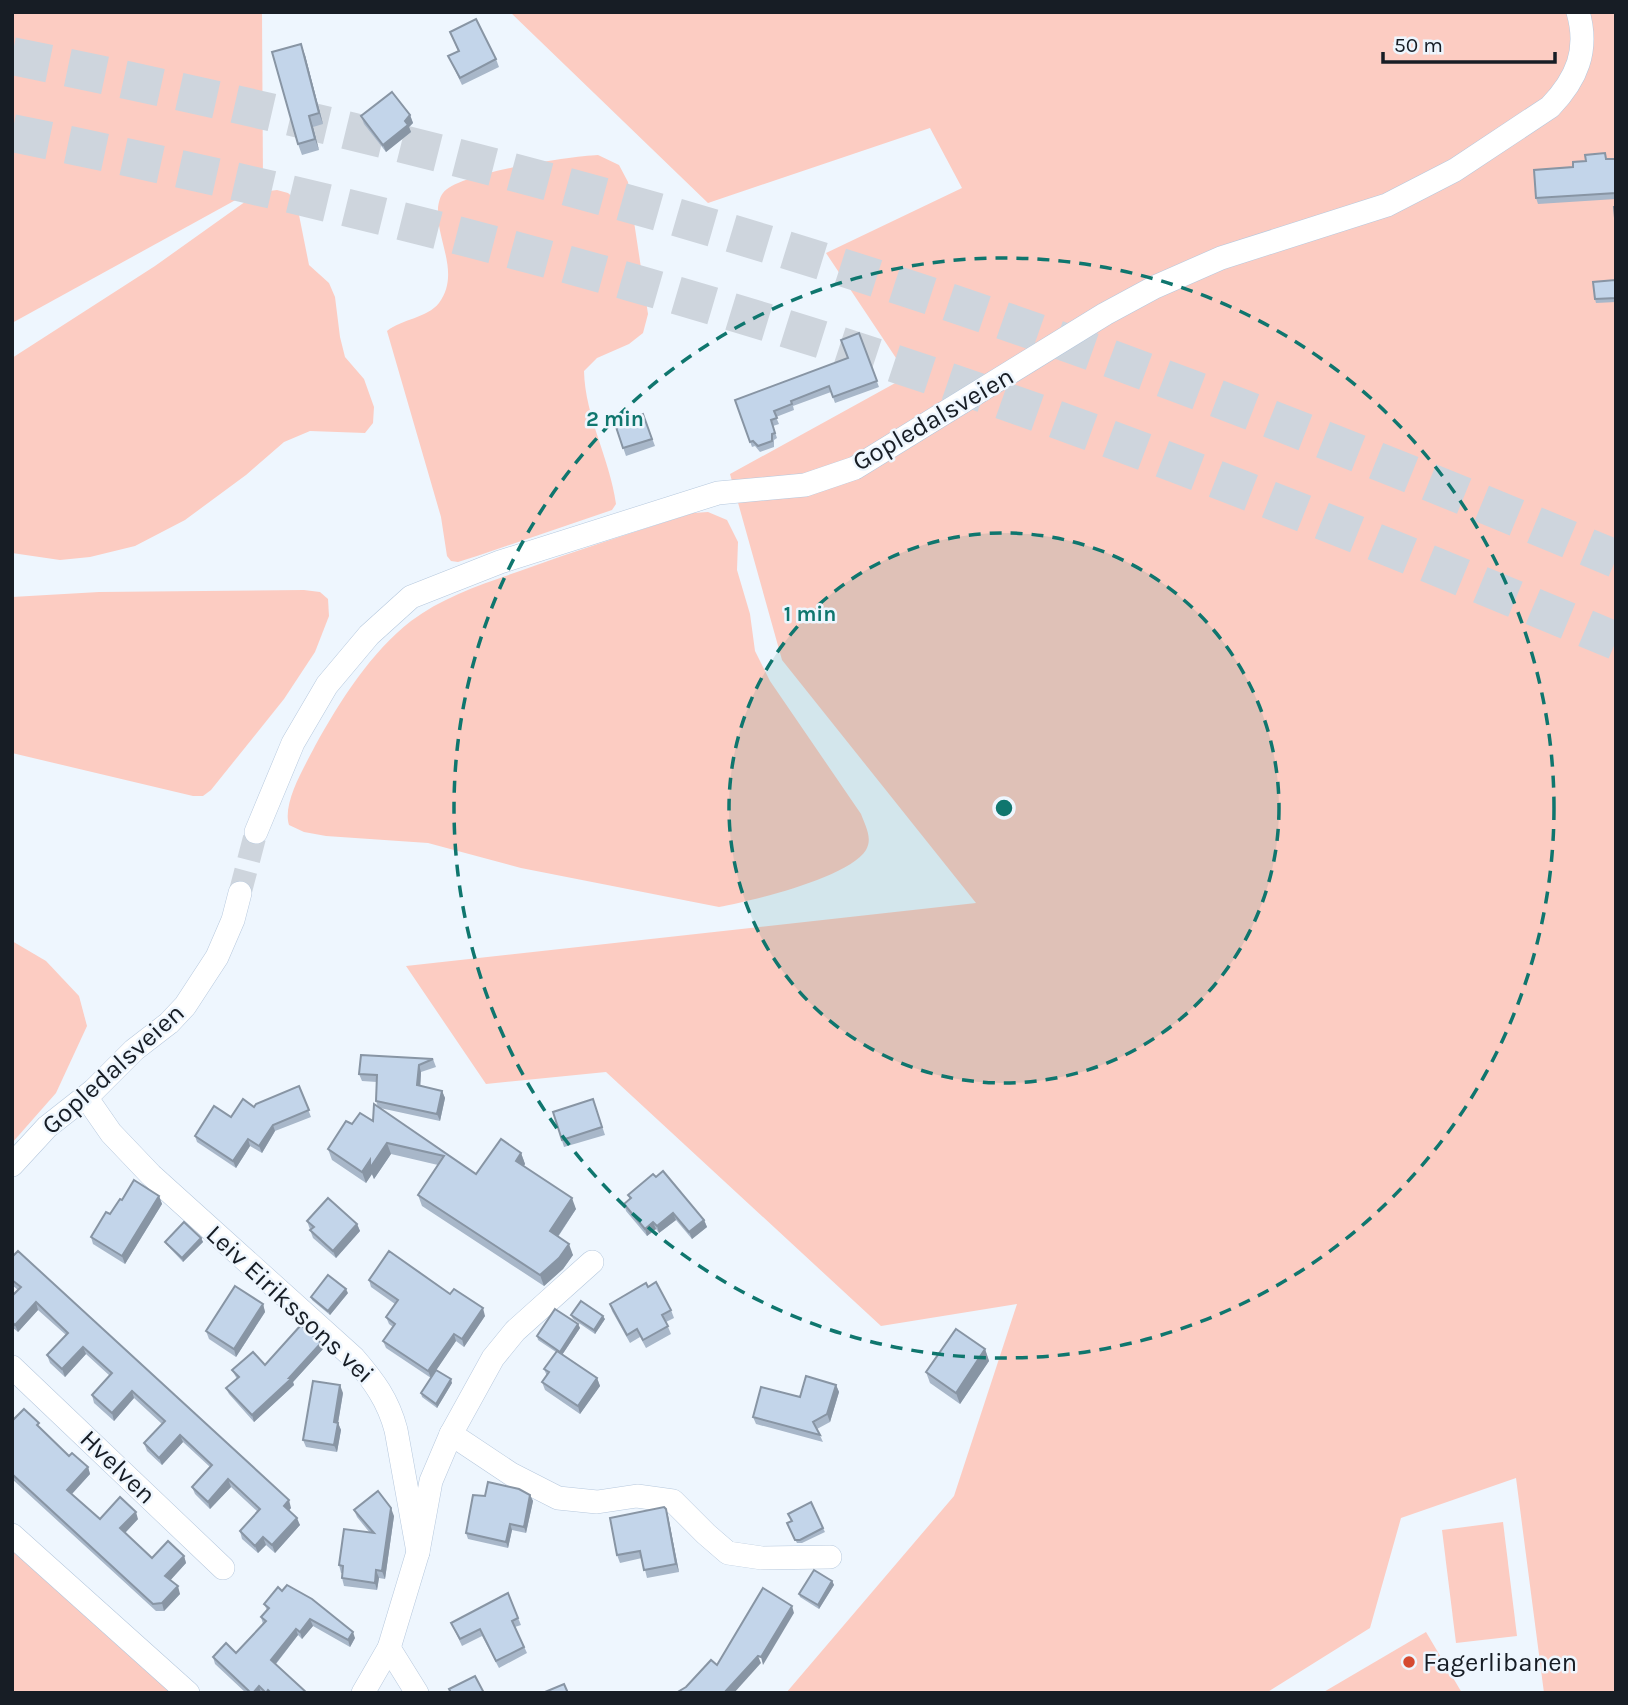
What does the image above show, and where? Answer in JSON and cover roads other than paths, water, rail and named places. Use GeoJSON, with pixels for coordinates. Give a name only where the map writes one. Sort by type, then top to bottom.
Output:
{"type":"FeatureCollection","features":[{"type":"Feature","properties":{"kind":"street","name":"Gopledalsveien"},"geometry":{"type":"LineString","coordinates":[[256,832],[293,743],[327,685],[369,635],[411,597],[500,562],[718,493],[805,485],[855,468],[1105,314],[1155,287],[1221,258],[1387,205],[1455,170],[1550,107],[1563,94],[1578,64],[1583,46],[1583,29],[1578,12]]}},
{"type":"Feature","properties":{"kind":"street","name":"Gopledalsveien"},"geometry":{"type":"LineString","coordinates":[[12,1164],[47,1127],[86,1097],[134,1049],[169,1023],[185,1006],[217,957],[233,920],[240,893]]}},
{"type":"Feature","properties":{"kind":"street","name":"Leiv Eirikssons vei"},"geometry":{"type":"LineString","coordinates":[[86,1097],[111,1133],[151,1175],[354,1358],[376,1384],[391,1410],[418,1552]]}},
{"type":"Feature","properties":{"kind":"street","name":"Leiv Eirikssons vei"},"geometry":{"type":"LineString","coordinates":[[363,1693],[389,1648],[418,1552],[431,1481],[451,1434],[493,1358],[515,1331],[593,1262]]}},
{"type":"Feature","properties":{"kind":"street","name":"Hvelven"},"geometry":{"type":"LineString","coordinates":[[12,1367],[223,1568]]}},
{"type":"Feature","properties":{"kind":"street"},"geometry":{"type":"LineString","coordinates":[[451,1434],[511,1474],[558,1498],[597,1502],[637,1496],[673,1501],[729,1553],[762,1558],[830,1557]]}},
{"type":"Feature","properties":{"kind":"street"},"geometry":{"type":"LineString","coordinates":[[12,1535],[188,1693]]}},
{"type":"Feature","properties":{"kind":"street"},"geometry":{"type":"LineString","coordinates":[[389,1648],[417,1693]]}},
{"type":"Feature","properties":{"kind":"tunnel"},"geometry":{"type":"LineString","coordinates":[[12,56],[347,130],[568,187],[788,250],[988,315],[1169,380],[1616,559]]}},
{"type":"Feature","properties":{"kind":"tunnel"},"geometry":{"type":"LineString","coordinates":[[12,133],[238,182],[462,236],[795,331],[995,398],[1174,463],[1351,532],[1616,641]]}},
{"type":"Feature","properties":{"kind":"tunnel"},"geometry":{"type":"LineString","coordinates":[[240,893],[256,832]]}},
{"type":"Feature","properties":{"kind":"place","name":"Fagerlibanen"},"geometry":{"type":"Point","coordinates":[1409,1662]}}]}
